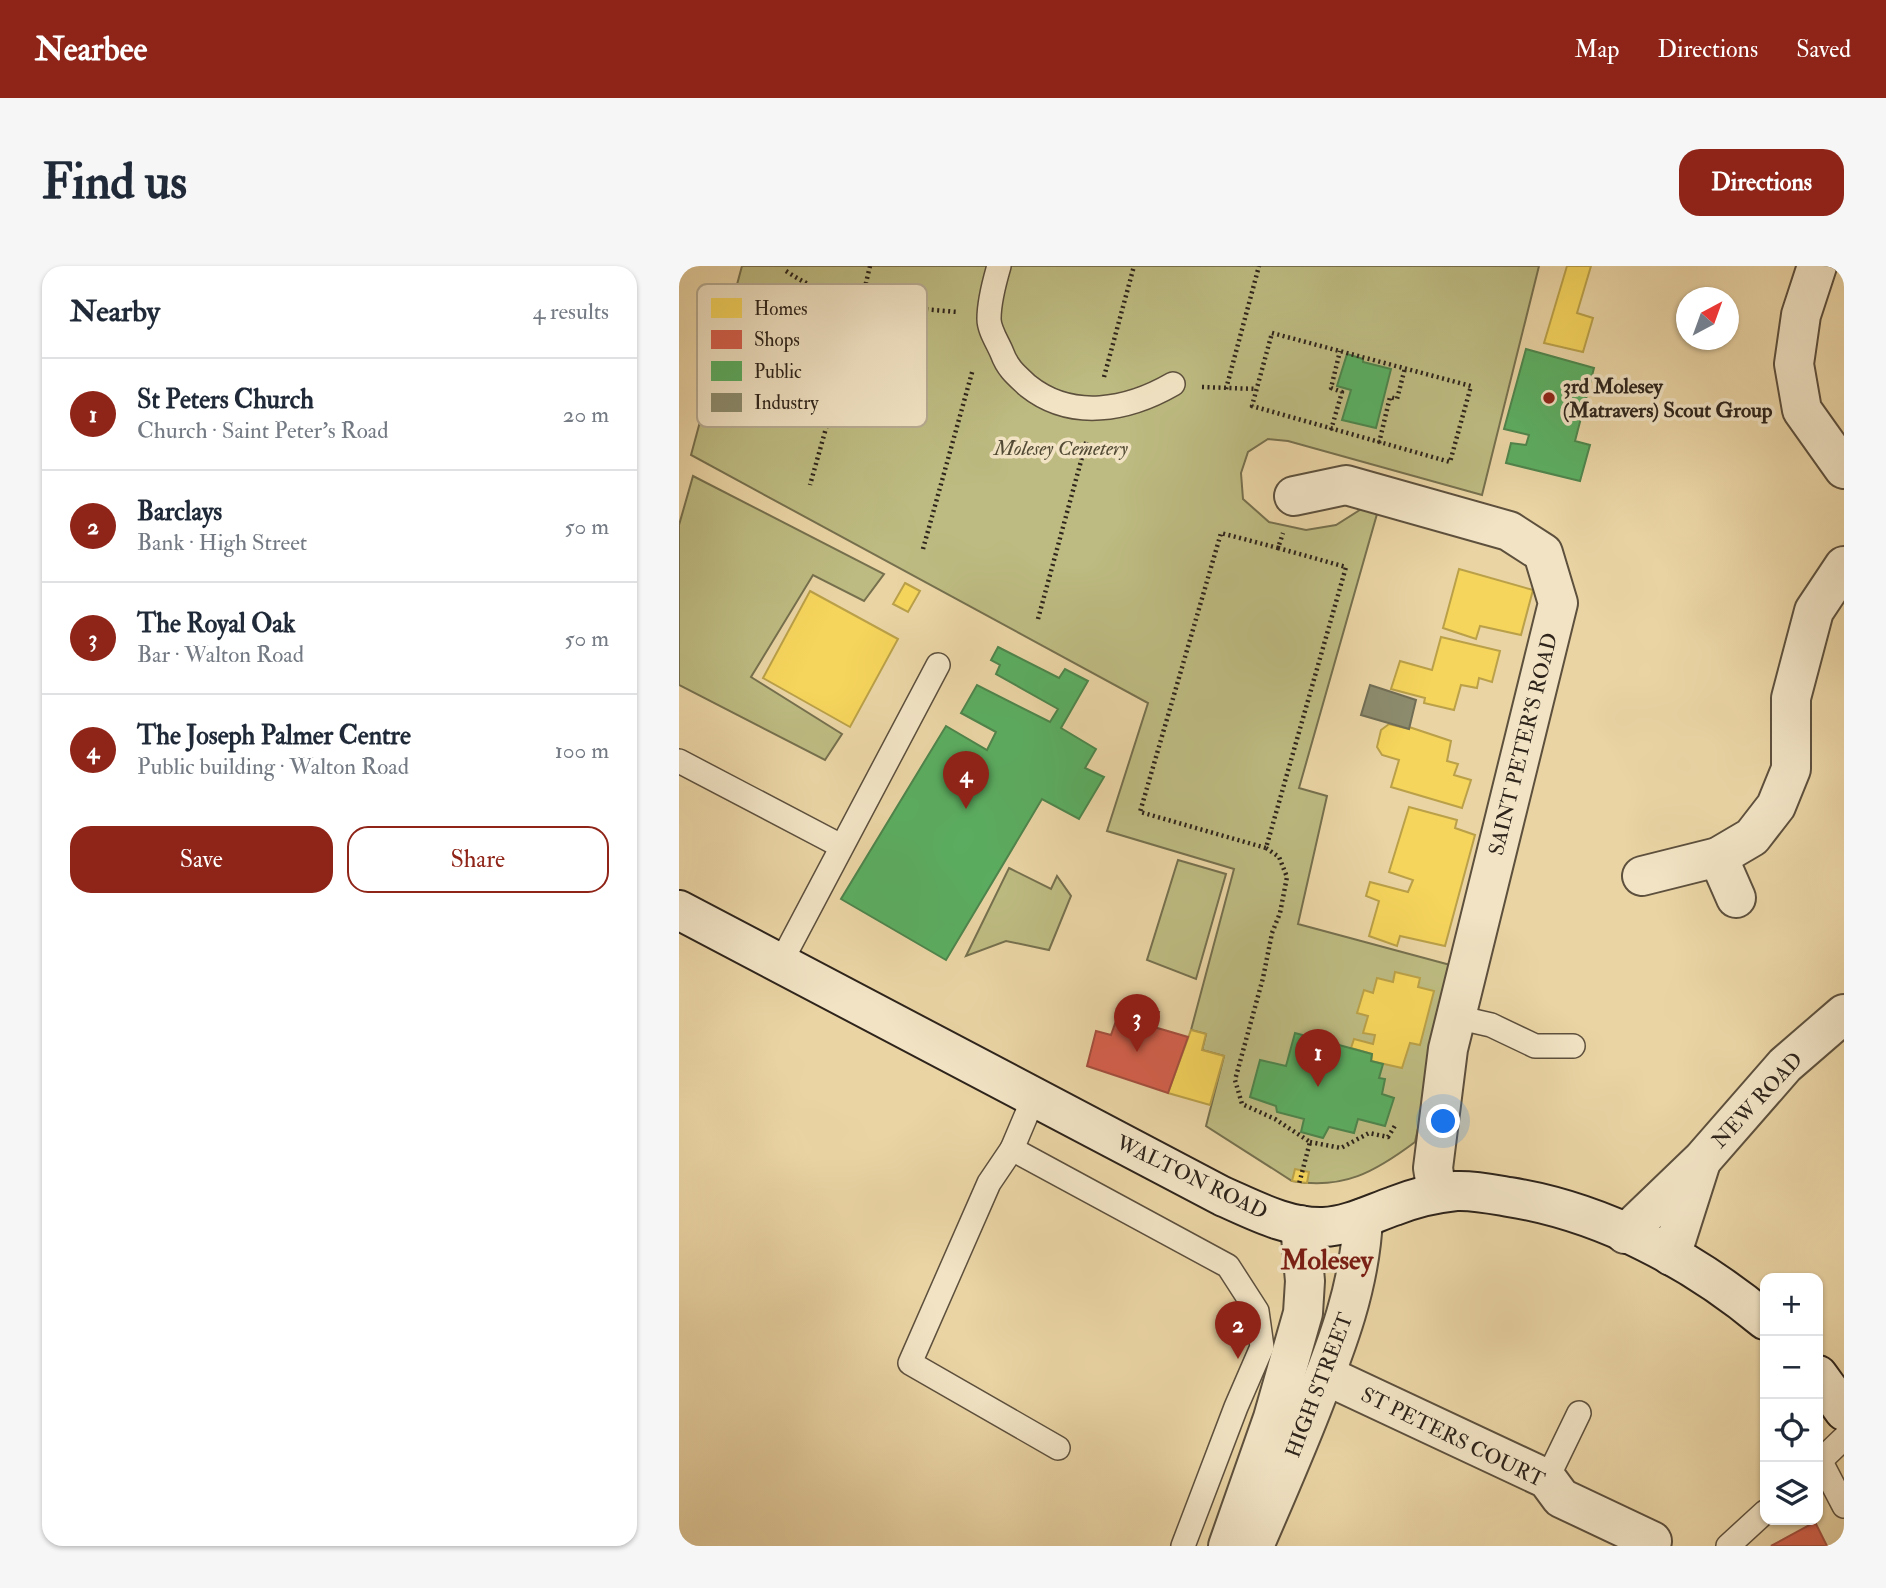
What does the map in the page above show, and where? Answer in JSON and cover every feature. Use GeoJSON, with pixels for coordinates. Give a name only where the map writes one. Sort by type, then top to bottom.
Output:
{"type":"FeatureCollection","features":[{"type":"Feature","properties":{"kind":"street"},"geometry":{"type":"LineString","coordinates":[[1817,266],[1801,315],[1794,364],[1802,410],[1844,469]]}},
{"type":"Feature","properties":{"kind":"street","name":"SAINT PETER'S ROAD"},"geometry":{"type":"LineString","coordinates":[[1294,496],[1346,485],[1509,531],[1543,553],[1558,603],[1448,1049],[1433,1168],[1437,1194]]}},
{"type":"Feature","properties":{"kind":"street"},"geometry":{"type":"LineString","coordinates":[[1642,876],[1718,857],[1752,837],[1776,806],[1791,769],[1791,698],[1814,611],[1844,566]]}},
{"type":"Feature","properties":{"kind":"street"},"geometry":{"type":"LineString","coordinates":[[1718,857],[1736,898]]}},
{"type":"Feature","properties":{"kind":"street","name":"WALTON ROAD"},"geometry":{"type":"LineString","coordinates":[[679,910],[1222,1196],[1273,1218],[1322,1227],[1363,1218],[1393,1206],[1437,1194],[1460,1191],[1526,1200],[1571,1213],[1671,1256],[1714,1280],[1760,1316]]}},
{"type":"Feature","properties":{"kind":"street","name":"NEW ROAD"},"geometry":{"type":"LineString","coordinates":[[1625,1234],[1702,1160],[1785,1065],[1844,1014]]}},
{"type":"Feature","properties":{"kind":"street","name":"NEW ROAD"},"geometry":{"type":"LineString","coordinates":[[1671,1256],[1702,1160]]}},
{"type":"Feature","properties":{"kind":"street","name":"HIGH STREET"},"geometry":{"type":"LineString","coordinates":[[1254,1546],[1325,1376],[1354,1290],[1362,1254],[1363,1218]]}},
{"type":"Feature","properties":{"kind":"street","name":"HIGH STREET"},"geometry":{"type":"LineString","coordinates":[[1228,1546],[1273,1418],[1303,1313],[1305,1281],[1300,1225]]}},
{"type":"Feature","properties":{"kind":"street","name":"ST PETERS COURT"},"geometry":{"type":"LineString","coordinates":[[1325,1376],[1547,1479],[1561,1498],[1652,1541]]}},
{"type":"Feature","properties":{"kind":"street"},"geometry":{"type":"LineString","coordinates":[[1823,1382],[1844,1411]]}},
{"type":"Feature","properties":{"kind":"lane"},"geometry":{"type":"LineString","coordinates":[[999,266],[989,315],[1009,370],[1042,397],[1074,408],[1113,408],[1155,395],[1173,384]]}},
{"type":"Feature","properties":{"kind":"lane"},"geometry":{"type":"LineString","coordinates":[[782,962],[938,665]]}},
{"type":"Feature","properties":{"kind":"lane"},"geometry":{"type":"LineString","coordinates":[[679,761],[841,846]]}},
{"type":"Feature","properties":{"kind":"lane"},"geometry":{"type":"LineString","coordinates":[[1456,1017],[1490,1025],[1535,1046],[1573,1046]]}},
{"type":"Feature","properties":{"kind":"lane"},"geometry":{"type":"LineString","coordinates":[[1034,1097],[1012,1149],[989,1183],[910,1363],[1058,1448]]}},
{"type":"Feature","properties":{"kind":"lane"},"geometry":{"type":"LineString","coordinates":[[1012,1149],[1228,1266],[1257,1311],[1262,1347],[1183,1546]]}},
{"type":"Feature","properties":{"kind":"lane"},"geometry":{"type":"LineString","coordinates":[[1547,1479],[1579,1413]]}},
{"type":"Feature","properties":{"kind":"lane"},"geometry":{"type":"LineString","coordinates":[[1823,1458],[1844,1438]]}},
{"type":"Feature","properties":{"kind":"lane"},"geometry":{"type":"LineString","coordinates":[[1823,1469],[1844,1506]]}},
{"type":"Feature","properties":{"kind":"lane"},"geometry":{"type":"LineString","coordinates":[[1728,1546],[1760,1517]]}},
{"type":"Feature","properties":{"kind":"path"},"geometry":{"type":"LineString","coordinates":[[866,284],[870,266]]}},
{"type":"Feature","properties":{"kind":"path"},"geometry":{"type":"LineString","coordinates":[[1038,619],[1134,266]]}},
{"type":"Feature","properties":{"kind":"path"},"geometry":{"type":"LineString","coordinates":[[1226,388],[1259,266]]}},
{"type":"Feature","properties":{"kind":"path"},"geometry":{"type":"LineString","coordinates":[[786,271],[805,284]]}},
{"type":"Feature","properties":{"kind":"path"},"geometry":{"type":"LineString","coordinates":[[923,549],[989,315],[927,311]]}},
{"type":"Feature","properties":{"kind":"path"},"geometry":{"type":"LineString","coordinates":[[1272,333],[1405,369],[1471,386],[1450,462],[1252,407],[1272,333]]}},
{"type":"Feature","properties":{"kind":"path"},"geometry":{"type":"LineString","coordinates":[[1331,430],[1342,391],[1331,388],[1340,352]]}},
{"type":"Feature","properties":{"kind":"path"},"geometry":{"type":"LineString","coordinates":[[1379,443],[1390,397],[1397,399],[1405,369]]}},
{"type":"Feature","properties":{"kind":"path"},"geometry":{"type":"LineString","coordinates":[[1173,384],[1257,389]]}},
{"type":"Feature","properties":{"kind":"path"},"geometry":{"type":"LineString","coordinates":[[810,485],[827,427]]}},
{"type":"Feature","properties":{"kind":"path"},"geometry":{"type":"LineString","coordinates":[[1278,548],[1294,496]]}},
{"type":"Feature","properties":{"kind":"path"},"geometry":{"type":"LineString","coordinates":[[1266,848],[1346,567],[1221,533],[1140,812],[1266,848],[1279,857],[1287,877],[1280,913],[1272,933],[1263,978],[1235,1080],[1242,1104],[1275,1119],[1310,1142],[1341,1148],[1369,1133],[1388,1137],[1395,1129],[1398,1117]]}},
{"type":"Feature","properties":{"kind":"path"},"geometry":{"type":"LineString","coordinates":[[1300,1225],[1299,1182],[1310,1142]]}},
{"type":"Feature","properties":{"kind":"green space","name":"Molesey Cemetery"},"geometry":{"type":"Polygon","coordinates":[[[742,266],[1539,266],[1482,495],[1288,441],[1268,439],[1248,452],[1241,473],[1243,499],[1269,522],[1306,530],[1336,525],[1363,508],[1379,507],[1299,788],[1327,796],[1298,924],[1454,966],[1415,1142],[1386,1162],[1358,1176],[1343,1181],[1310,1183],[1292,1181],[1206,1126],[1224,1056],[1202,1050],[1206,1034],[1191,1030],[1234,869],[1107,831],[1148,703],[691,455],[699,427],[927,427],[927,284],[737,284],[742,266]]]}},
{"type":"Feature","properties":{"kind":"green space"},"geometry":{"type":"Polygon","coordinates":[[[693,476],[884,574],[864,601],[813,575],[751,677],[842,734],[825,760],[679,685],[679,525],[693,476]]]}},
{"type":"Feature","properties":{"kind":"green space"},"geometry":{"type":"Polygon","coordinates":[[[1178,860],[1226,874],[1196,979],[1147,960],[1178,860]]]}},
{"type":"Feature","properties":{"kind":"green space"},"geometry":{"type":"Polygon","coordinates":[[[1009,868],[1051,889],[1057,876],[1071,896],[1049,950],[1006,941],[966,956],[1009,868]]]}},
{"type":"Feature","properties":{"kind":"building: Homes"},"geometry":{"type":"Polygon","coordinates":[[[1567,266],[1591,266],[1577,313],[1593,318],[1583,352],[1544,343],[1567,266]]]}},
{"type":"Feature","properties":{"kind":"building: Homes"},"geometry":{"type":"Polygon","coordinates":[[[1459,569],[1533,590],[1521,635],[1480,626],[1476,639],[1443,628],[1459,569]]]}},
{"type":"Feature","properties":{"kind":"building: Homes"},"geometry":{"type":"Polygon","coordinates":[[[905,583],[920,591],[908,612],[893,604],[905,583]]]}},
{"type":"Feature","properties":{"kind":"building: Homes"},"geometry":{"type":"Polygon","coordinates":[[[810,591],[898,639],[850,727],[763,678],[810,591]]]}},
{"type":"Feature","properties":{"kind":"building: Homes"},"geometry":{"type":"Polygon","coordinates":[[[1441,637],[1500,651],[1492,682],[1479,678],[1477,688],[1461,685],[1454,710],[1424,703],[1425,698],[1391,689],[1400,661],[1432,670],[1441,637]]]}},
{"type":"Feature","properties":{"kind":"building: Homes"},"geometry":{"type":"Polygon","coordinates":[[[1389,724],[1409,727],[1451,741],[1447,761],[1458,764],[1454,775],[1471,780],[1462,808],[1391,787],[1399,760],[1382,755],[1377,747],[1381,730],[1389,724]]]}},
{"type":"Feature","properties":{"kind":"building: Homes"},"geometry":{"type":"Polygon","coordinates":[[[1409,807],[1457,820],[1455,828],[1475,835],[1445,946],[1400,936],[1397,946],[1369,936],[1379,901],[1366,896],[1370,882],[1408,892],[1413,880],[1389,872],[1409,807]]]}},
{"type":"Feature","properties":{"kind":"building: Homes"},"geometry":{"type":"Polygon","coordinates":[[[1395,972],[1420,978],[1418,987],[1434,991],[1420,1045],[1410,1043],[1402,1068],[1371,1061],[1372,1054],[1351,1048],[1354,1039],[1373,1044],[1375,1035],[1363,1033],[1368,1016],[1357,1013],[1364,990],[1373,993],[1377,978],[1393,982],[1395,972]]]}},
{"type":"Feature","properties":{"kind":"building: Homes"},"geometry":{"type":"Polygon","coordinates":[[[1191,1030],[1206,1034],[1202,1050],[1224,1056],[1210,1105],[1168,1093],[1191,1030]]]}},
{"type":"Feature","properties":{"kind":"building: Homes"},"geometry":{"type":"Polygon","coordinates":[[[1295,1169],[1309,1172],[1307,1183],[1292,1181],[1295,1169]]]}},
{"type":"Feature","properties":{"kind":"building: Shops"},"geometry":{"type":"Polygon","coordinates":[[[1123,1001],[1159,1012],[1154,1027],[1188,1037],[1168,1093],[1087,1066],[1096,1031],[1111,1035],[1123,1001]]]}},
{"type":"Feature","properties":{"kind":"building: Shops"},"geometry":{"type":"Polygon","coordinates":[[[1810,1525],[1816,1525],[1827,1546],[1771,1546],[1810,1525]]]}},
{"type":"Feature","properties":{"kind":"building: Public","name":"3rd Molesey (Matravers) Scout Group"},"geometry":{"type":"Polygon","coordinates":[[[1526,349],[1594,368],[1575,441],[1590,445],[1580,481],[1506,463],[1511,443],[1526,445],[1529,435],[1504,429],[1526,349]]]}},
{"type":"Feature","properties":{"kind":"building: Public"},"geometry":{"type":"Polygon","coordinates":[[[1347,354],[1363,359],[1363,362],[1391,369],[1376,428],[1342,420],[1351,390],[1337,386],[1347,354]]]}},
{"type":"Feature","properties":{"kind":"building: Public"},"geometry":{"type":"Polygon","coordinates":[[[998,647],[1059,678],[1065,669],[1088,681],[1061,728],[1096,749],[1085,768],[1104,777],[1079,819],[1042,799],[946,960],[841,899],[946,726],[987,750],[996,732],[961,713],[977,685],[1050,722],[1058,709],[996,674],[1000,665],[991,660],[998,647]]]}},
{"type":"Feature","properties":{"kind":"building: Public"},"geometry":{"type":"Polygon","coordinates":[[[1295,1033],[1372,1054],[1371,1061],[1383,1064],[1379,1078],[1385,1079],[1382,1094],[1394,1098],[1385,1126],[1358,1119],[1354,1133],[1329,1127],[1323,1138],[1301,1132],[1304,1119],[1277,1112],[1276,1106],[1250,1097],[1260,1060],[1286,1066],[1295,1033]]]}},
{"type":"Feature","properties":{"kind":"building: Industry"},"geometry":{"type":"Polygon","coordinates":[[[1370,685],[1416,700],[1409,729],[1361,715],[1370,685]]]}},
{"type":"Feature","properties":{"kind":"place","name":"3rd Molesey (Matravers) Scout Group"},"geometry":{"type":"Point","coordinates":[1549,398]}},
{"type":"Feature","properties":{"kind":"place","name":"The Joseph Palmer Centre"},"geometry":{"type":"Point","coordinates":[966,809]}},
{"type":"Feature","properties":{"kind":"place","name":"The Royal Oak"},"geometry":{"type":"Point","coordinates":[1137,1052]}},
{"type":"Feature","properties":{"kind":"place","name":"St Peters Church"},"geometry":{"type":"Point","coordinates":[1318,1087]}},
{"type":"Feature","properties":{"kind":"place","name":"Barclays"},"geometry":{"type":"Point","coordinates":[1238,1359]}},
{"type":"Feature","properties":{"kind":"district","name":"Molesey"},"geometry":{"type":"Point","coordinates":[1327,1259]}}]}
